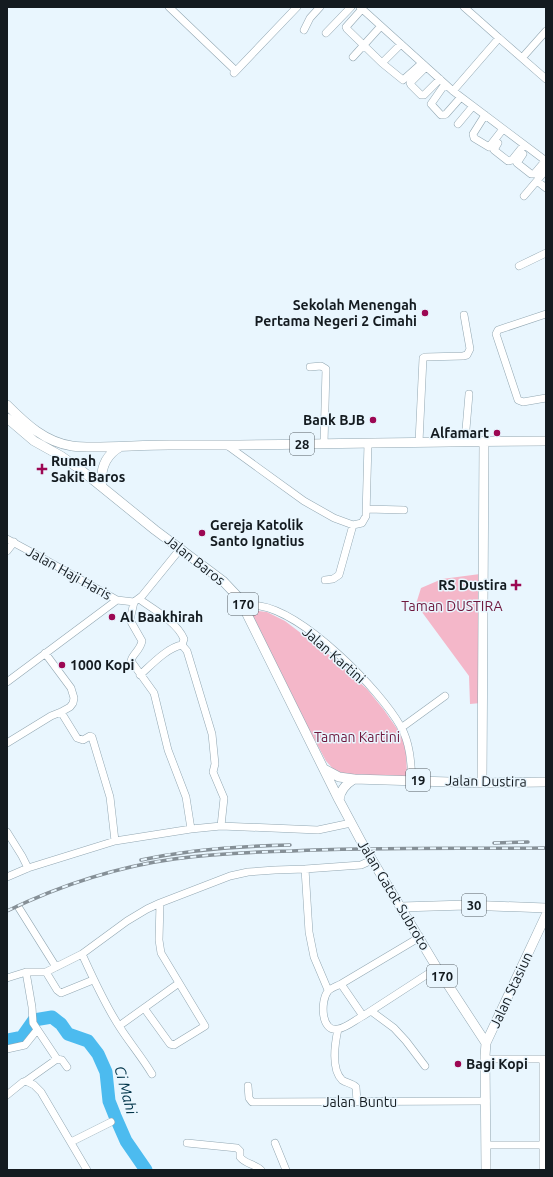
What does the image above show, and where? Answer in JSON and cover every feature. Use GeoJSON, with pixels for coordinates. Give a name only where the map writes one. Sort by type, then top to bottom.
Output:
{"type":"FeatureCollection","features":[{"type":"Feature","properties":{"kind":"main road"},"geometry":{"type":"LineString","coordinates":[[7,406],[39,434],[48,439],[72,446],[120,447]]}},
{"type":"Feature","properties":{"kind":"main road","name":"Jalan Baros"},"geometry":{"type":"LineString","coordinates":[[7,418],[34,441],[69,462],[155,530],[181,548],[223,581],[239,598],[339,800]]}},
{"type":"Feature","properties":{"kind":"main road","name":"28"},"geometry":{"type":"LineString","coordinates":[[120,447],[169,445],[228,446],[465,441],[546,441]]}},
{"type":"Feature","properties":{"kind":"main road"},"geometry":{"type":"LineString","coordinates":[[482,783],[484,441]]}},
{"type":"Feature","properties":{"kind":"main road"},"geometry":{"type":"LineString","coordinates":[[69,462],[67,453],[72,446]]}},
{"type":"Feature","properties":{"kind":"main road"},"geometry":{"type":"LineString","coordinates":[[102,487],[101,476],[105,462],[110,454],[120,447]]}},
{"type":"Feature","properties":{"kind":"main road","name":"Jalan Dustira"},"geometry":{"type":"LineString","coordinates":[[324,769],[339,777],[354,779],[482,783],[546,782]]}},
{"type":"Feature","properties":{"kind":"main road"},"geometry":{"type":"LineString","coordinates":[[339,800],[339,794],[343,788],[354,779]]}},
{"type":"Feature","properties":{"kind":"main road","name":"Jalan Gatot Subroto"},"geometry":{"type":"LineString","coordinates":[[339,800],[372,860],[420,937],[437,968],[486,1043]]}},
{"type":"Feature","properties":{"kind":"main road","name":"30"},"geometry":{"type":"LineString","coordinates":[[401,907],[466,905],[546,908]]}},
{"type":"Feature","properties":{"kind":"main road","name":"Jalan Stasiun"},"geometry":{"type":"LineString","coordinates":[[486,1043],[546,915]]}},
{"type":"Feature","properties":{"kind":"main road"},"geometry":{"type":"LineString","coordinates":[[473,1024],[482,1030],[495,1026]]}},
{"type":"Feature","properties":{"kind":"main road"},"geometry":{"type":"LineString","coordinates":[[486,1043],[486,1170]]}},
{"type":"Feature","properties":{"kind":"street"},"geometry":{"type":"LineString","coordinates":[[168,7],[235,72],[298,7]]}},
{"type":"Feature","properties":{"kind":"street"},"geometry":{"type":"LineString","coordinates":[[304,30],[310,18],[320,7]]}},
{"type":"Feature","properties":{"kind":"street"},"geometry":{"type":"LineString","coordinates":[[326,33],[351,7]]}},
{"type":"Feature","properties":{"kind":"street"},"geometry":{"type":"LineString","coordinates":[[464,7],[546,79]]}},
{"type":"Feature","properties":{"kind":"street"},"geometry":{"type":"LineString","coordinates":[[424,65],[403,80],[382,64],[348,31],[346,27],[361,8],[453,91],[546,161],[534,174],[531,174],[517,162],[526,146]]}},
{"type":"Feature","properties":{"kind":"street"},"geometry":{"type":"LineString","coordinates":[[353,57],[381,26]]}},
{"type":"Feature","properties":{"kind":"street"},"geometry":{"type":"LineString","coordinates":[[522,58],[546,31]]}},
{"type":"Feature","properties":{"kind":"street"},"geometry":{"type":"LineString","coordinates":[[453,91],[499,38]]}},
{"type":"Feature","properties":{"kind":"street"},"geometry":{"type":"LineString","coordinates":[[382,64],[401,44]]}},
{"type":"Feature","properties":{"kind":"street"},"geometry":{"type":"LineString","coordinates":[[424,65],[410,83],[421,95],[424,95],[443,82]]}},
{"type":"Feature","properties":{"kind":"street"},"geometry":{"type":"LineString","coordinates":[[443,82],[431,104],[441,115],[446,114],[461,97]]}},
{"type":"Feature","properties":{"kind":"street"},"geometry":{"type":"LineString","coordinates":[[458,124],[473,106]]}},
{"type":"Feature","properties":{"kind":"street"},"geometry":{"type":"LineString","coordinates":[[485,115],[473,134],[474,138],[489,148],[505,130]]}},
{"type":"Feature","properties":{"kind":"street"},"geometry":{"type":"LineString","coordinates":[[505,130],[494,149],[506,160],[512,160],[526,146]]}},
{"type":"Feature","properties":{"kind":"street"},"geometry":{"type":"LineString","coordinates":[[524,196],[546,170]]}},
{"type":"Feature","properties":{"kind":"street"},"geometry":{"type":"LineString","coordinates":[[536,181],[546,188]]}},
{"type":"Feature","properties":{"kind":"street"},"geometry":{"type":"LineString","coordinates":[[519,266],[546,253]]}},
{"type":"Feature","properties":{"kind":"street"},"geometry":{"type":"LineString","coordinates":[[546,314],[498,330],[496,334],[518,400],[523,402],[546,398]]}},
{"type":"Feature","properties":{"kind":"street"},"geometry":{"type":"LineString","coordinates":[[419,442],[423,358],[463,356],[469,353],[470,349],[464,315]]}},
{"type":"Feature","properties":{"kind":"street"},"geometry":{"type":"LineString","coordinates":[[310,367],[321,366],[326,369],[324,444]]}},
{"type":"Feature","properties":{"kind":"street"},"geometry":{"type":"LineString","coordinates":[[465,441],[468,394]]}},
{"type":"Feature","properties":{"kind":"street"},"geometry":{"type":"LineString","coordinates":[[228,446],[304,502],[334,518],[353,525],[362,523],[367,509],[368,443]]}},
{"type":"Feature","properties":{"kind":"street"},"geometry":{"type":"LineString","coordinates":[[367,509],[404,510]]}},
{"type":"Feature","properties":{"kind":"street"},"geometry":{"type":"LineString","coordinates":[[325,580],[333,580],[339,575],[353,525]]}},
{"type":"Feature","properties":{"kind":"street"},"geometry":{"type":"LineString","coordinates":[[7,551],[10,541]]}},
{"type":"Feature","properties":{"kind":"street","name":"Jalan Haji Haris"},"geometry":{"type":"LineString","coordinates":[[10,541],[44,558],[117,600],[136,601]]}},
{"type":"Feature","properties":{"kind":"street"},"geometry":{"type":"LineString","coordinates":[[181,548],[136,601],[130,620],[142,641],[140,649],[131,659],[140,675],[150,684],[154,692],[168,750],[186,797],[191,829]]}},
{"type":"Feature","properties":{"kind":"street"},"geometry":{"type":"LineString","coordinates":[[7,682],[117,600]]}},
{"type":"Feature","properties":{"kind":"street"},"geometry":{"type":"LineString","coordinates":[[136,601],[164,616],[178,630],[184,639],[182,645]]}},
{"type":"Feature","properties":{"kind":"street","name":"Jalan Kartini"},"geometry":{"type":"LineString","coordinates":[[245,608],[260,606],[286,616],[310,631],[348,662],[368,683],[388,708],[401,728],[408,744],[412,780]]}},
{"type":"Feature","properties":{"kind":"street"},"geometry":{"type":"LineString","coordinates":[[140,675],[157,659],[182,645]]}},
{"type":"Feature","properties":{"kind":"street"},"geometry":{"type":"LineString","coordinates":[[182,645],[187,651],[212,734],[215,764],[213,773],[224,798],[221,826]]}},
{"type":"Feature","properties":{"kind":"street"},"geometry":{"type":"LineString","coordinates":[[7,743],[51,716],[61,712],[73,703],[73,692],[45,653]]}},
{"type":"Feature","properties":{"kind":"street"},"geometry":{"type":"LineString","coordinates":[[401,728],[446,696]]}},
{"type":"Feature","properties":{"kind":"street"},"geometry":{"type":"LineString","coordinates":[[61,712],[77,738],[83,740],[90,736],[92,737],[110,797],[116,841]]}},
{"type":"Feature","properties":{"kind":"street"},"geometry":{"type":"LineString","coordinates":[[7,877],[28,868],[116,841],[191,829],[221,826],[318,830],[351,823]]}},
{"type":"Feature","properties":{"kind":"street"},"geometry":{"type":"LineString","coordinates":[[7,832],[28,868]]}},
{"type":"Feature","properties":{"kind":"street"},"geometry":{"type":"LineString","coordinates":[[7,978],[26,972],[46,972],[82,954],[127,921],[160,903],[230,876],[248,872],[361,865],[372,860]]}},
{"type":"Feature","properties":{"kind":"street"},"geometry":{"type":"LineString","coordinates":[[305,869],[309,932],[314,957],[328,990]]}},
{"type":"Feature","properties":{"kind":"street"},"geometry":{"type":"LineString","coordinates":[[144,1008],[172,1045],[205,1026],[161,953],[159,947],[160,903]]}},
{"type":"Feature","properties":{"kind":"street"},"geometry":{"type":"LineString","coordinates":[[19,908],[56,967]]}},
{"type":"Feature","properties":{"kind":"street"},"geometry":{"type":"LineString","coordinates":[[420,937],[341,984],[328,990],[322,1003],[324,1020],[332,1029],[338,1029],[363,1016],[437,968]]}},
{"type":"Feature","properties":{"kind":"street"},"geometry":{"type":"LineString","coordinates":[[82,954],[93,980],[118,1026],[140,1054],[152,1074]]}},
{"type":"Feature","properties":{"kind":"street"},"geometry":{"type":"LineString","coordinates":[[26,972],[32,1007],[32,1016],[36,1029],[57,1059],[62,1060],[67,1067]]}},
{"type":"Feature","properties":{"kind":"street"},"geometry":{"type":"LineString","coordinates":[[46,972],[57,990],[61,993],[93,980]]}},
{"type":"Feature","properties":{"kind":"street"},"geometry":{"type":"LineString","coordinates":[[118,1026],[179,983]]}},
{"type":"Feature","properties":{"kind":"street"},"geometry":{"type":"LineString","coordinates":[[341,984],[363,1016]]}},
{"type":"Feature","properties":{"kind":"street"},"geometry":{"type":"LineString","coordinates":[[371,1011],[394,1028],[425,1066]]}},
{"type":"Feature","properties":{"kind":"street"},"geometry":{"type":"LineString","coordinates":[[7,1049],[25,1045],[36,1029]]}},
{"type":"Feature","properties":{"kind":"street"},"geometry":{"type":"LineString","coordinates":[[338,1029],[335,1056],[336,1067],[342,1079],[356,1087],[357,1102]]}},
{"type":"Feature","properties":{"kind":"street"},"geometry":{"type":"LineString","coordinates":[[7,1096],[23,1082],[57,1059]]}},
{"type":"Feature","properties":{"kind":"street"},"geometry":{"type":"LineString","coordinates":[[485,1060],[544,1059],[545,1145],[542,1170]]}},
{"type":"Feature","properties":{"kind":"street"},"geometry":{"type":"LineString","coordinates":[[26,1081],[34,1085],[41,1092],[88,1170]]}},
{"type":"Feature","properties":{"kind":"street","name":"Jalan Buntu"},"geometry":{"type":"LineString","coordinates":[[248,1086],[249,1098],[252,1102],[486,1101]]}},
{"type":"Feature","properties":{"kind":"street"},"geometry":{"type":"LineString","coordinates":[[70,1142],[111,1122]]}},
{"type":"Feature","properties":{"kind":"street"},"geometry":{"type":"LineString","coordinates":[[188,1143],[237,1148],[240,1151],[240,1158],[242,1160],[254,1164],[261,1170]]}},
{"type":"Feature","properties":{"kind":"street"},"geometry":{"type":"LineString","coordinates":[[274,1143],[286,1170]]}},
{"type":"Feature","properties":{"kind":"street"},"geometry":{"type":"LineString","coordinates":[[486,1145],[545,1145]]}},
{"type":"Feature","properties":{"kind":"green space","name":"Taman DUSTIRA"},"geometry":{"type":"Polygon","coordinates":[[[480,574],[481,703],[470,704],[469,676],[416,604],[421,588],[442,579],[480,574]]]}},
{"type":"Feature","properties":{"kind":"green space","name":"Taman Kartini"},"geometry":{"type":"Polygon","coordinates":[[[250,610],[267,612],[285,621],[327,653],[367,689],[400,733],[406,748],[407,776],[357,777],[337,773],[326,761],[305,722],[250,610]]]}},
{"type":"Feature","properties":{"kind":"waterway","name":"Ci Mahi"},"geometry":{"type":"LineString","coordinates":[[7,1040],[22,1037],[34,1020],[52,1017],[61,1024],[68,1034],[88,1041],[98,1054],[106,1072],[109,1101],[126,1141],[146,1170]]}},
{"type":"Feature","properties":{"kind":"railway"},"geometry":{"type":"LineString","coordinates":[[494,843],[528,842]]}},
{"type":"Feature","properties":{"kind":"railway"},"geometry":{"type":"LineString","coordinates":[[141,860],[178,853],[215,849],[290,845]]}},
{"type":"Feature","properties":{"kind":"railway"},"geometry":{"type":"LineString","coordinates":[[7,911],[47,893],[109,872],[189,857],[324,850],[546,848]]}},
{"type":"Feature","properties":{"kind":"place","name":"Sekolah Menengah Pertama Negeri 2 Cimahi"},"geometry":{"type":"Point","coordinates":[425,313]}},
{"type":"Feature","properties":{"kind":"place","name":"Bank BJB"},"geometry":{"type":"Point","coordinates":[373,420]}},
{"type":"Feature","properties":{"kind":"place","name":"Alfamart"},"geometry":{"type":"Point","coordinates":[497,433]}},
{"type":"Feature","properties":{"kind":"place","name":"Rumah Sakit Baros"},"geometry":{"type":"Point","coordinates":[42,469]}},
{"type":"Feature","properties":{"kind":"place","name":"Gereja Katolik Santo Ignatius"},"geometry":{"type":"Point","coordinates":[202,533]}},
{"type":"Feature","properties":{"kind":"place","name":"RS Dustira"},"geometry":{"type":"Point","coordinates":[516,585]}},
{"type":"Feature","properties":{"kind":"place","name":"Al Baakhirah"},"geometry":{"type":"Point","coordinates":[112,617]}},
{"type":"Feature","properties":{"kind":"place","name":"1000 Kopi"},"geometry":{"type":"Point","coordinates":[62,665]}},
{"type":"Feature","properties":{"kind":"place","name":"Bagi Kopi"},"geometry":{"type":"Point","coordinates":[458,1064]}}]}
